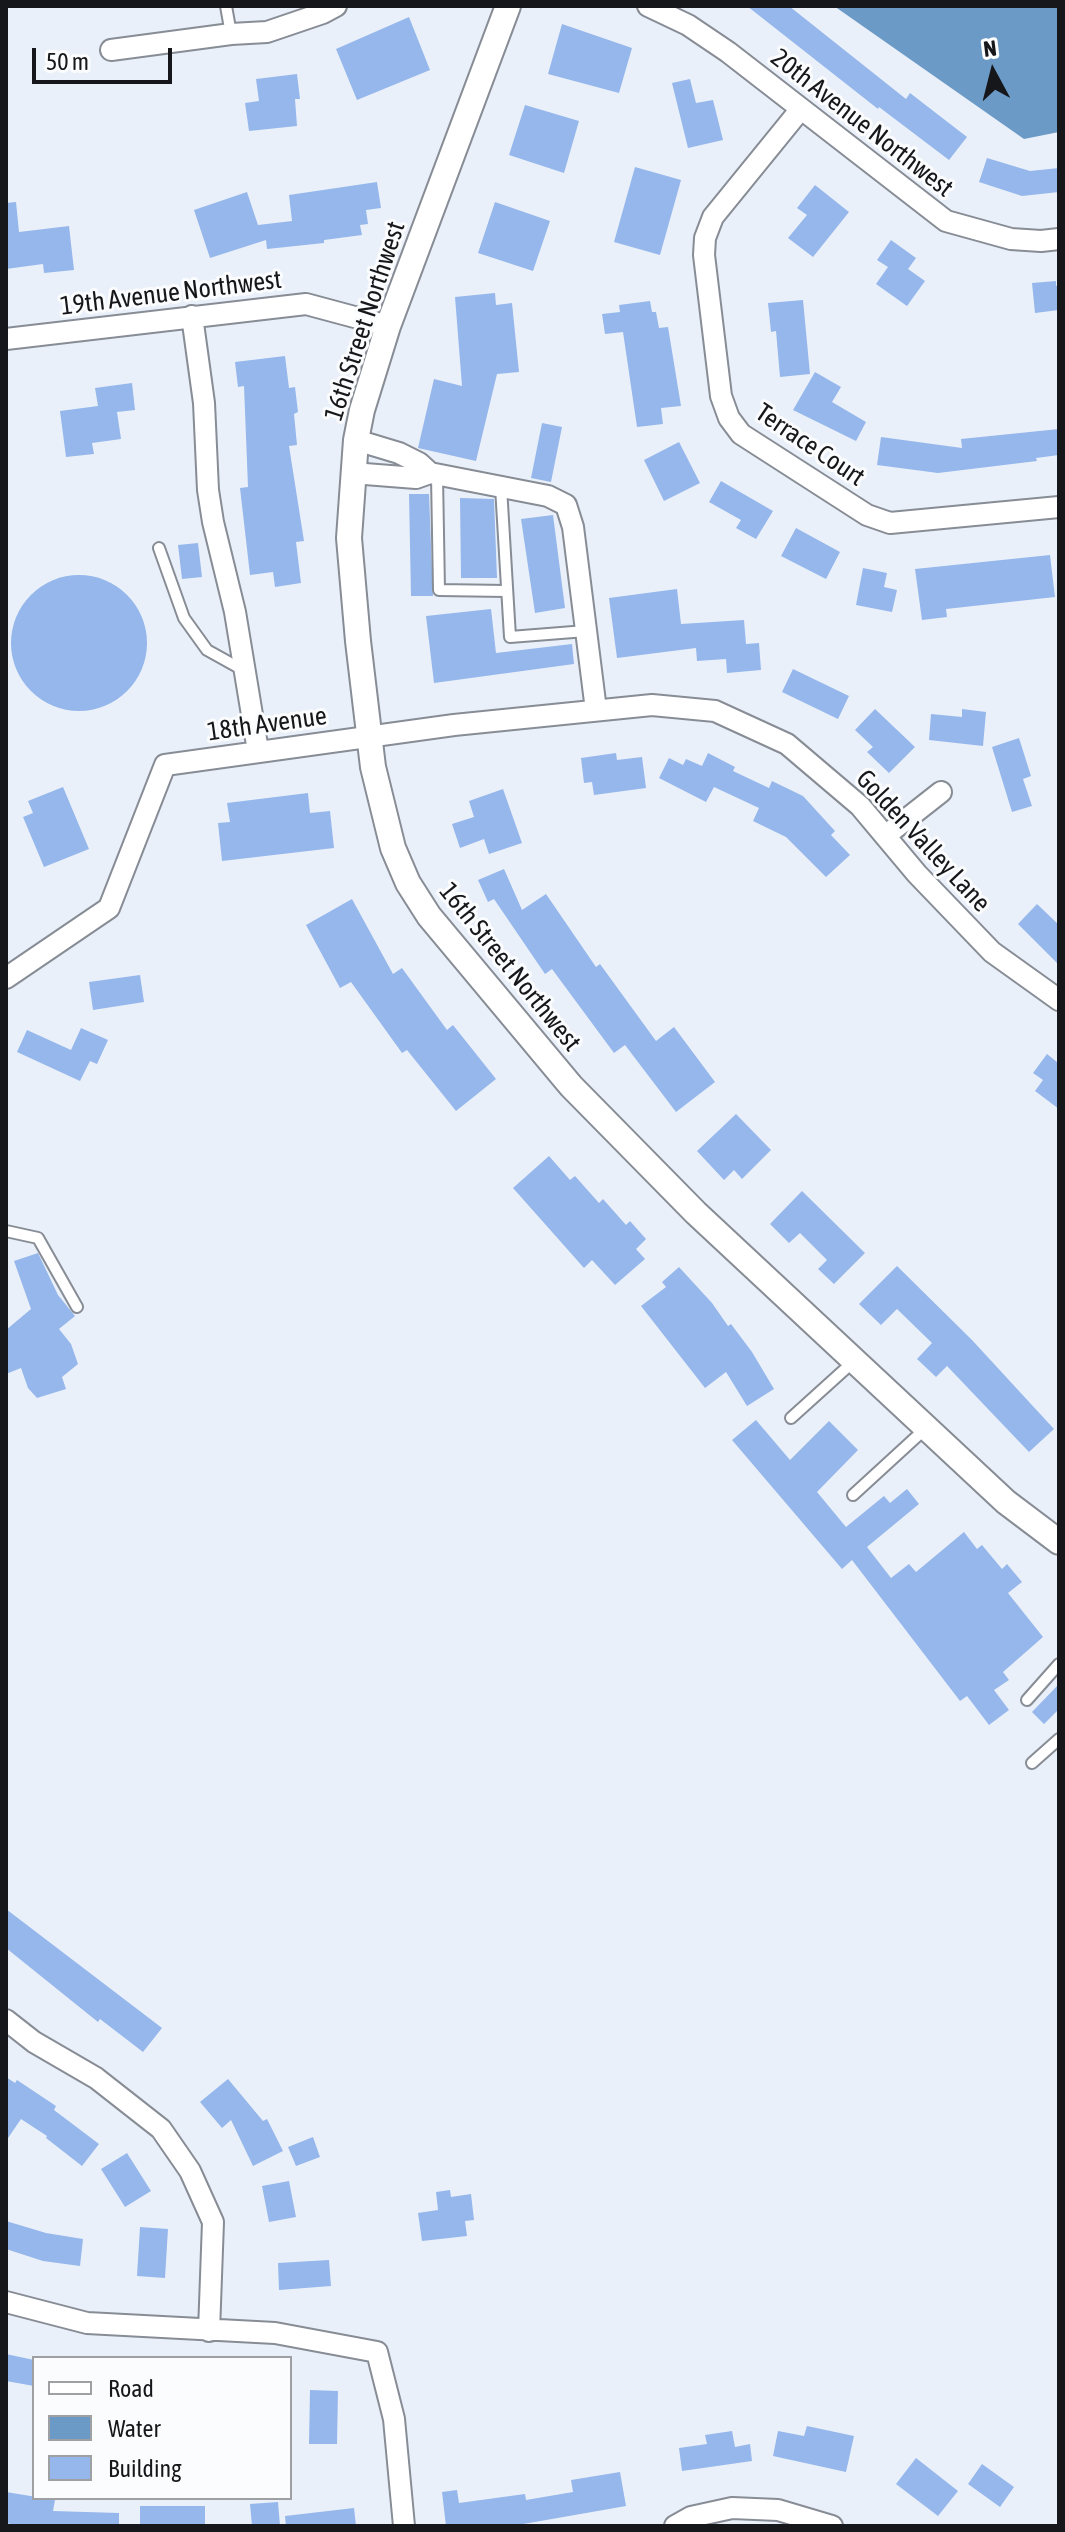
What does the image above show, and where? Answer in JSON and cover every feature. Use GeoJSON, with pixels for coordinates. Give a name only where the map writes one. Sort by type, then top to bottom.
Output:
{"type":"FeatureCollection","features":[{"type":"Feature","properties":{"kind":"street"},"geometry":{"type":"LineString","coordinates":[[111,50],[267,32],[336,6]]}},
{"type":"Feature","properties":{"kind":"street","name":"16th Street Northwest"},"geometry":{"type":"LineString","coordinates":[[508,6],[388,326],[356,440],[349,538],[373,767],[393,848],[408,883],[429,916],[571,1086],[696,1213],[1006,1502],[1059,1542]]}},
{"type":"Feature","properties":{"kind":"street","name":"20th Avenue Northwest"},"geometry":{"type":"LineString","coordinates":[[648,6],[688,25],[708,39],[946,221],[1011,239],[1059,239]]}},
{"type":"Feature","properties":{"kind":"street","name":"Terrace Court"},"geometry":{"type":"LineString","coordinates":[[800,110],[713,217],[705,238],[704,255],[721,396],[729,418],[741,434],[867,515],[890,523],[1059,507]]}},
{"type":"Feature","properties":{"kind":"street","name":"19th Avenue Northwest"},"geometry":{"type":"LineString","coordinates":[[6,339],[306,304],[388,326]]}},
{"type":"Feature","properties":{"kind":"street"},"geometry":{"type":"LineString","coordinates":[[192,316],[204,403],[213,522],[235,612],[258,751]]}},
{"type":"Feature","properties":{"kind":"street"},"geometry":{"type":"LineString","coordinates":[[356,440],[399,453],[434,474]]}},
{"type":"Feature","properties":{"kind":"street"},"geometry":{"type":"LineString","coordinates":[[352,473],[416,478],[434,474],[548,496],[566,505],[573,527],[596,710]]}},
{"type":"Feature","properties":{"kind":"street","name":"18th Avenue"},"geometry":{"type":"LineString","coordinates":[[6,978],[109,908],[165,765],[370,736],[652,705]]}},
{"type":"Feature","properties":{"kind":"street","name":"Golden Valley Lane"},"geometry":{"type":"LineString","coordinates":[[652,705],[715,711],[787,744],[860,806],[917,874],[992,952],[1059,1000]]}},
{"type":"Feature","properties":{"kind":"street"},"geometry":{"type":"LineString","coordinates":[[885,836],[941,792]]}},
{"type":"Feature","properties":{"kind":"street"},"geometry":{"type":"LineString","coordinates":[[6,2020],[34,2042],[96,2078],[161,2129],[190,2171],[213,2222],[209,2331]]}},
{"type":"Feature","properties":{"kind":"street"},"geometry":{"type":"LineString","coordinates":[[6,2302],[87,2323],[275,2333],[377,2352],[394,2419],[404,2526]]}},
{"type":"Feature","properties":{"kind":"street"},"geometry":{"type":"LineString","coordinates":[[675,2526],[691,2517],[732,2508],[778,2510],[832,2526]]}},
{"type":"Feature","properties":{"kind":"lane"},"geometry":{"type":"LineString","coordinates":[[226,6],[231,34]]}},
{"type":"Feature","properties":{"kind":"lane"},"geometry":{"type":"LineString","coordinates":[[434,474],[439,590],[506,591]]}},
{"type":"Feature","properties":{"kind":"lane"},"geometry":{"type":"LineString","coordinates":[[501,486],[510,637],[586,631]]}},
{"type":"Feature","properties":{"kind":"lane"},"geometry":{"type":"LineString","coordinates":[[159,548],[184,618],[207,650],[244,670]]}},
{"type":"Feature","properties":{"kind":"lane"},"geometry":{"type":"LineString","coordinates":[[6,1231],[38,1238],[77,1307]]}},
{"type":"Feature","properties":{"kind":"lane"},"geometry":{"type":"LineString","coordinates":[[791,1418],[854,1360]]}},
{"type":"Feature","properties":{"kind":"lane"},"geometry":{"type":"LineString","coordinates":[[853,1495],[926,1427]]}},
{"type":"Feature","properties":{"kind":"lane"},"geometry":{"type":"LineString","coordinates":[[1027,1700],[1059,1664]]}},
{"type":"Feature","properties":{"kind":"lane"},"geometry":{"type":"LineString","coordinates":[[1032,1763],[1059,1739]]}},
{"type":"Feature","properties":{"kind":"water"},"geometry":{"type":"Polygon","coordinates":[[[834,6],[1059,6],[1059,132],[1024,139],[834,6]]]}},
{"type":"Feature","properties":{"kind":"building"},"geometry":{"type":"Polygon","coordinates":[[[747,6],[789,6],[906,99],[910,93],[967,137],[949,160],[878,109],[747,6]]]}},
{"type":"Feature","properties":{"kind":"building"},"geometry":{"type":"Polygon","coordinates":[[[409,17],[430,70],[357,100],[336,49],[409,17]]]}},
{"type":"Feature","properties":{"kind":"building"},"geometry":{"type":"Polygon","coordinates":[[[562,24],[632,48],[619,93],[548,74],[562,24]]]}},
{"type":"Feature","properties":{"kind":"building"},"geometry":{"type":"Polygon","coordinates":[[[297,74],[300,99],[295,99],[297,126],[249,131],[245,103],[259,101],[256,79],[297,74]]]}},
{"type":"Feature","properties":{"kind":"building"},"geometry":{"type":"Polygon","coordinates":[[[690,79],[696,103],[713,100],[723,140],[688,148],[672,83],[690,79]]]}},
{"type":"Feature","properties":{"kind":"building"},"geometry":{"type":"Polygon","coordinates":[[[525,105],[579,121],[564,173],[509,155],[525,105]]]}},
{"type":"Feature","properties":{"kind":"building"},"geometry":{"type":"Polygon","coordinates":[[[987,158],[1030,171],[1059,168],[1059,192],[1022,196],[979,182],[987,158]]]}},
{"type":"Feature","properties":{"kind":"building"},"geometry":{"type":"Polygon","coordinates":[[[635,167],[681,180],[660,255],[614,242],[635,167]]]}},
{"type":"Feature","properties":{"kind":"building"},"geometry":{"type":"Polygon","coordinates":[[[377,182],[381,208],[366,210],[368,224],[360,225],[362,235],[324,240],[324,243],[267,249],[266,240],[210,258],[194,210],[247,192],[258,225],[292,221],[289,195],[377,182]]]}},
{"type":"Feature","properties":{"kind":"building"},"geometry":{"type":"Polygon","coordinates":[[[815,185],[849,212],[813,257],[788,238],[807,215],[797,208],[815,185]]]}},
{"type":"Feature","properties":{"kind":"building"},"geometry":{"type":"Polygon","coordinates":[[[16,202],[19,232],[69,226],[74,270],[44,273],[43,264],[6,269],[6,203],[16,202]]]}},
{"type":"Feature","properties":{"kind":"building"},"geometry":{"type":"Polygon","coordinates":[[[495,202],[550,221],[533,271],[478,253],[495,202]]]}},
{"type":"Feature","properties":{"kind":"building"},"geometry":{"type":"Polygon","coordinates":[[[891,240],[916,258],[908,269],[925,281],[907,306],[876,284],[888,267],[877,260],[891,240]]]}},
{"type":"Feature","properties":{"kind":"building"},"geometry":{"type":"Polygon","coordinates":[[[1056,281],[1056,286],[1059,285],[1059,310],[1035,313],[1032,283],[1056,281]]]}},
{"type":"Feature","properties":{"kind":"building"},"geometry":{"type":"Polygon","coordinates":[[[495,293],[496,305],[512,303],[519,372],[497,374],[476,461],[418,448],[434,379],[462,386],[455,297],[495,293]]]}},
{"type":"Feature","properties":{"kind":"building"},"geometry":{"type":"Polygon","coordinates":[[[803,300],[810,374],[780,377],[776,331],[771,332],[768,303],[803,300]]]}},
{"type":"Feature","properties":{"kind":"building"},"geometry":{"type":"Polygon","coordinates":[[[650,301],[659,328],[668,327],[681,406],[661,408],[663,424],[637,427],[623,332],[605,334],[602,314],[620,312],[619,305],[650,301]]]}},
{"type":"Feature","properties":{"kind":"building"},"geometry":{"type":"Polygon","coordinates":[[[285,356],[289,388],[295,387],[298,412],[294,414],[297,445],[289,446],[304,541],[296,542],[301,583],[275,587],[273,572],[250,575],[240,488],[248,487],[244,386],[238,387],[235,362],[285,356]]]}},
{"type":"Feature","properties":{"kind":"building"},"geometry":{"type":"Polygon","coordinates":[[[815,372],[841,387],[832,402],[866,422],[856,441],[793,410],[815,372]]]}},
{"type":"Feature","properties":{"kind":"building"},"geometry":{"type":"Polygon","coordinates":[[[132,383],[135,410],[117,412],[121,439],[92,443],[94,454],[66,457],[60,411],[98,406],[95,388],[132,383]]]}},
{"type":"Feature","properties":{"kind":"building"},"geometry":{"type":"Polygon","coordinates":[[[542,423],[562,427],[551,482],[531,478],[542,423]]]}},
{"type":"Feature","properties":{"kind":"building"},"geometry":{"type":"Polygon","coordinates":[[[1059,429],[1059,455],[1036,458],[1037,461],[938,473],[877,465],[881,437],[962,448],[961,439],[1059,429]]]}},
{"type":"Feature","properties":{"kind":"building"},"geometry":{"type":"Polygon","coordinates":[[[679,442],[700,483],[664,501],[644,460],[679,442]]]}},
{"type":"Feature","properties":{"kind":"building"},"geometry":{"type":"Polygon","coordinates":[[[721,481],[773,511],[756,539],[736,528],[741,520],[709,502],[721,481]]]}},
{"type":"Feature","properties":{"kind":"building"},"geometry":{"type":"Polygon","coordinates":[[[409,494],[429,494],[433,596],[411,596],[409,494]]]}},
{"type":"Feature","properties":{"kind":"building"},"geometry":{"type":"Polygon","coordinates":[[[460,498],[494,499],[497,578],[461,578],[460,498]]]}},
{"type":"Feature","properties":{"kind":"building"},"geometry":{"type":"Polygon","coordinates":[[[553,515],[565,608],[535,613],[521,519],[553,515]]]}},
{"type":"Feature","properties":{"kind":"building"},"geometry":{"type":"Polygon","coordinates":[[[796,528],[840,552],[826,579],[781,556],[796,528]]]}},
{"type":"Feature","properties":{"kind":"building"},"geometry":{"type":"Polygon","coordinates":[[[198,543],[202,577],[182,579],[178,545],[198,543]]]}},
{"type":"Feature","properties":{"kind":"building"},"geometry":{"type":"Polygon","coordinates":[[[1050,555],[1055,597],[946,609],[947,617],[922,620],[915,569],[1050,555]]]}},
{"type":"Feature","properties":{"kind":"building"},"geometry":{"type":"Polygon","coordinates":[[[863,568],[887,573],[884,587],[897,590],[892,612],[856,605],[863,568]]]}},
{"type":"Feature","properties":{"kind":"building"},"geometry":{"type":"Polygon","coordinates":[[[79,575],[105,580],[127,595],[142,617],[147,643],[142,669],[127,691],[105,706],[79,711],[53,706],[31,691],[16,669],[11,643],[16,617],[31,595],[53,580],[79,575]]]}},
{"type":"Feature","properties":{"kind":"building"},"geometry":{"type":"Polygon","coordinates":[[[677,589],[681,624],[744,620],[746,644],[759,643],[761,670],[727,673],[726,659],[697,661],[696,648],[617,658],[609,598],[677,589]]]}},
{"type":"Feature","properties":{"kind":"building"},"geometry":{"type":"Polygon","coordinates":[[[491,609],[496,653],[572,644],[574,664],[434,683],[426,616],[491,609]]]}},
{"type":"Feature","properties":{"kind":"building"},"geometry":{"type":"Polygon","coordinates":[[[793,669],[849,696],[838,719],[782,692],[793,669]]]}},
{"type":"Feature","properties":{"kind":"building"},"geometry":{"type":"Polygon","coordinates":[[[875,709],[915,747],[889,773],[867,752],[873,747],[855,730],[875,709]]]}},
{"type":"Feature","properties":{"kind":"building"},"geometry":{"type":"Polygon","coordinates":[[[962,709],[986,712],[983,746],[929,740],[931,714],[962,717],[962,709]]]}},
{"type":"Feature","properties":{"kind":"building"},"geometry":{"type":"Polygon","coordinates":[[[1019,738],[1031,776],[1023,779],[1032,806],[1012,812],[992,747],[1019,738]]]}},
{"type":"Feature","properties":{"kind":"building"},"geometry":{"type":"Polygon","coordinates":[[[616,753],[617,760],[642,757],[646,788],[594,795],[592,782],[584,783],[581,758],[616,753]]]}},
{"type":"Feature","properties":{"kind":"building"},"geometry":{"type":"Polygon","coordinates":[[[708,753],[735,767],[733,771],[769,788],[772,781],[803,796],[835,831],[831,835],[850,855],[826,877],[786,837],[753,821],[759,808],[714,787],[706,802],[659,778],[669,758],[683,765],[686,759],[702,766],[708,753]]]}},
{"type":"Feature","properties":{"kind":"building"},"geometry":{"type":"Polygon","coordinates":[[[63,787],[89,849],[44,867],[23,817],[33,813],[28,801],[63,787]]]}},
{"type":"Feature","properties":{"kind":"building"},"geometry":{"type":"Polygon","coordinates":[[[503,789],[522,843],[489,854],[484,839],[460,848],[452,824],[474,817],[469,801],[503,789]]]}},
{"type":"Feature","properties":{"kind":"building"},"geometry":{"type":"Polygon","coordinates":[[[308,793],[310,813],[330,811],[334,848],[222,861],[218,823],[230,822],[227,803],[308,793]]]}},
{"type":"Feature","properties":{"kind":"building"},"geometry":{"type":"Polygon","coordinates":[[[504,869],[522,910],[546,894],[596,967],[600,964],[656,1041],[674,1027],[715,1082],[676,1112],[625,1045],[614,1053],[552,969],[545,974],[494,899],[488,902],[478,880],[504,869]]]}},
{"type":"Feature","properties":{"kind":"building"},"geometry":{"type":"Polygon","coordinates":[[[352,899],[393,974],[402,968],[447,1030],[453,1025],[496,1079],[456,1111],[407,1050],[402,1053],[351,982],[340,988],[306,925],[352,899]]]}},
{"type":"Feature","properties":{"kind":"building"},"geometry":{"type":"Polygon","coordinates":[[[1037,904],[1059,925],[1059,965],[1018,924],[1037,904]]]}},
{"type":"Feature","properties":{"kind":"building"},"geometry":{"type":"Polygon","coordinates":[[[140,975],[144,1002],[93,1010],[89,982],[140,975]]]}},
{"type":"Feature","properties":{"kind":"building"},"geometry":{"type":"Polygon","coordinates":[[[81,1028],[108,1040],[97,1064],[90,1061],[80,1081],[17,1052],[27,1030],[71,1050],[81,1028]]]}},
{"type":"Feature","properties":{"kind":"building"},"geometry":{"type":"Polygon","coordinates":[[[1047,1054],[1057,1062],[1059,1058],[1059,1109],[1035,1091],[1043,1080],[1033,1073],[1047,1054]]]}},
{"type":"Feature","properties":{"kind":"building"},"geometry":{"type":"Polygon","coordinates":[[[736,1114],[771,1150],[742,1179],[734,1170],[724,1180],[697,1151],[736,1114]]]}},
{"type":"Feature","properties":{"kind":"building"},"geometry":{"type":"Polygon","coordinates":[[[549,1156],[570,1180],[575,1176],[599,1203],[603,1199],[626,1225],[630,1221],[646,1239],[636,1249],[645,1259],[615,1285],[592,1260],[584,1268],[513,1188],[549,1156]]]}},
{"type":"Feature","properties":{"kind":"building"},"geometry":{"type":"Polygon","coordinates":[[[802,1191],[865,1253],[834,1284],[818,1269],[827,1260],[800,1233],[789,1243],[770,1224],[802,1191]]]}},
{"type":"Feature","properties":{"kind":"building"},"geometry":{"type":"Polygon","coordinates":[[[38,1253],[58,1295],[75,1316],[59,1329],[71,1344],[78,1364],[62,1377],[66,1389],[37,1398],[28,1388],[21,1368],[6,1374],[6,1330],[31,1309],[14,1261],[38,1253]]]}},
{"type":"Feature","properties":{"kind":"building"},"geometry":{"type":"Polygon","coordinates":[[[897,1266],[972,1340],[1054,1429],[1029,1452],[947,1366],[936,1377],[917,1359],[932,1343],[897,1309],[881,1325],[859,1304],[897,1266]]]}},
{"type":"Feature","properties":{"kind":"building"},"geometry":{"type":"Polygon","coordinates":[[[679,1267],[728,1326],[731,1324],[774,1389],[747,1406],[726,1372],[705,1388],[641,1306],[666,1287],[662,1282],[679,1267]]]}},
{"type":"Feature","properties":{"kind":"building"},"geometry":{"type":"Polygon","coordinates":[[[756,1420],[790,1460],[829,1421],[858,1450],[817,1492],[846,1527],[884,1496],[890,1503],[907,1489],[919,1504],[867,1547],[891,1578],[909,1564],[916,1572],[964,1532],[977,1549],[982,1545],[1002,1569],[1007,1564],[1022,1582],[1008,1593],[1043,1637],[1003,1672],[1009,1680],[994,1690],[1009,1710],[989,1725],[967,1696],[960,1701],[852,1560],[842,1569],[732,1440],[756,1420]]]}},
{"type":"Feature","properties":{"kind":"building"},"geometry":{"type":"Polygon","coordinates":[[[1059,1684],[1059,1709],[1044,1724],[1032,1712],[1059,1684]]]}},
{"type":"Feature","properties":{"kind":"building"},"geometry":{"type":"Polygon","coordinates":[[[6,1909],[162,2028],[143,2052],[100,2019],[98,2022],[6,1948],[6,1909]]]}},
{"type":"Feature","properties":{"kind":"building"},"geometry":{"type":"Polygon","coordinates":[[[6,2077],[15,2083],[17,2080],[56,2106],[54,2110],[99,2144],[82,2166],[47,2136],[21,2119],[6,2141],[6,2077]]]}},
{"type":"Feature","properties":{"kind":"building"},"geometry":{"type":"Polygon","coordinates":[[[228,2079],[263,2121],[267,2119],[283,2151],[253,2166],[231,2120],[222,2128],[200,2102],[228,2079]]]}},
{"type":"Feature","properties":{"kind":"building"},"geometry":{"type":"Polygon","coordinates":[[[313,2137],[320,2157],[296,2166],[288,2147],[313,2137]]]}},
{"type":"Feature","properties":{"kind":"building"},"geometry":{"type":"Polygon","coordinates":[[[127,2153],[151,2191],[125,2207],[101,2169],[127,2153]]]}},
{"type":"Feature","properties":{"kind":"building"},"geometry":{"type":"Polygon","coordinates":[[[289,2181],[296,2217],[269,2222],[262,2186],[289,2181]]]}},
{"type":"Feature","properties":{"kind":"building"},"geometry":{"type":"Polygon","coordinates":[[[450,2190],[451,2197],[471,2194],[474,2220],[465,2221],[467,2236],[422,2241],[418,2213],[438,2210],[436,2192],[450,2190]]]}},
{"type":"Feature","properties":{"kind":"building"},"geometry":{"type":"Polygon","coordinates":[[[6,2221],[46,2233],[83,2239],[80,2266],[43,2261],[6,2249],[6,2221]]]}},
{"type":"Feature","properties":{"kind":"building"},"geometry":{"type":"Polygon","coordinates":[[[140,2227],[168,2229],[165,2278],[137,2276],[140,2227]]]}},
{"type":"Feature","properties":{"kind":"building"},"geometry":{"type":"Polygon","coordinates":[[[329,2260],[331,2286],[279,2290],[278,2263],[329,2260]]]}},
{"type":"Feature","properties":{"kind":"building"},"geometry":{"type":"Polygon","coordinates":[[[6,2354],[32,2360],[32,2386],[6,2381],[6,2354]]]}},
{"type":"Feature","properties":{"kind":"building"},"geometry":{"type":"Polygon","coordinates":[[[310,2390],[338,2391],[337,2444],[309,2444],[310,2390]]]}},
{"type":"Feature","properties":{"kind":"building"},"geometry":{"type":"Polygon","coordinates":[[[807,2426],[854,2436],[846,2472],[773,2456],[778,2431],[804,2436],[807,2426]]]}},
{"type":"Feature","properties":{"kind":"building"},"geometry":{"type":"Polygon","coordinates":[[[732,2431],[735,2447],[750,2444],[752,2461],[682,2471],[679,2448],[707,2444],[705,2435],[732,2431]]]}},
{"type":"Feature","properties":{"kind":"building"},"geometry":{"type":"Polygon","coordinates":[[[916,2458],[958,2491],[938,2516],[896,2484],[916,2458]]]}},
{"type":"Feature","properties":{"kind":"building"},"geometry":{"type":"Polygon","coordinates":[[[982,2464],[1014,2487],[1000,2507],[968,2484],[982,2464]]]}},
{"type":"Feature","properties":{"kind":"building"},"geometry":{"type":"Polygon","coordinates":[[[620,2472],[626,2506],[512,2526],[446,2526],[442,2492],[457,2490],[459,2503],[525,2494],[526,2500],[573,2492],[571,2480],[620,2472]]]}},
{"type":"Feature","properties":{"kind":"building"},"geometry":{"type":"Polygon","coordinates":[[[6,2492],[32,2496],[32,2500],[55,2500],[53,2511],[119,2513],[119,2526],[20,2526],[6,2523],[6,2492]]]}},
{"type":"Feature","properties":{"kind":"building"},"geometry":{"type":"Polygon","coordinates":[[[278,2502],[280,2526],[252,2526],[250,2504],[278,2502]]]}},
{"type":"Feature","properties":{"kind":"building"},"geometry":{"type":"Polygon","coordinates":[[[140,2506],[205,2506],[205,2526],[140,2526],[140,2506]]]}},
{"type":"Feature","properties":{"kind":"building"},"geometry":{"type":"Polygon","coordinates":[[[354,2508],[356,2526],[286,2526],[285,2516],[354,2508]]]}}]}
